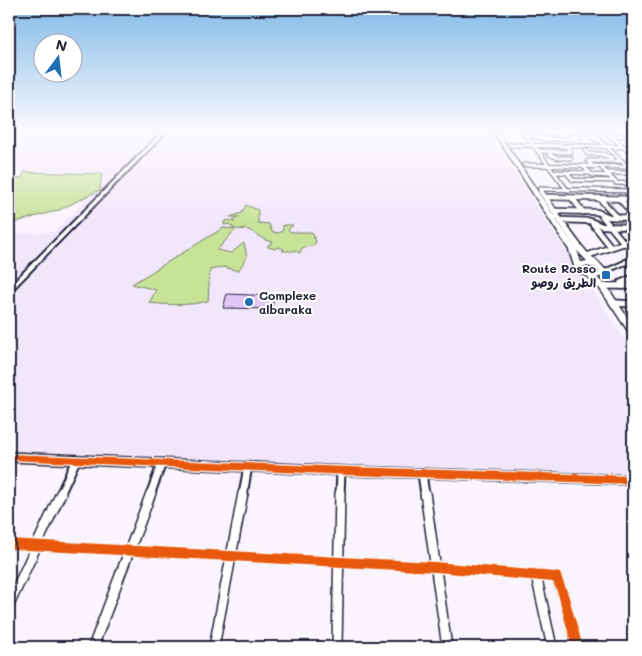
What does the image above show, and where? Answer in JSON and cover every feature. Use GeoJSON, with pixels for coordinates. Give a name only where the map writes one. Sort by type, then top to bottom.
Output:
{"type":"FeatureCollection","features":[{"type":"Feature","properties":{"kind":"highway"},"geometry":{"type":"LineString","coordinates":[[514,162],[573,250],[578,267],[603,287],[633,323]]}},
{"type":"Feature","properties":{"kind":"highway"},"geometry":{"type":"LineString","coordinates":[[521,162],[586,256],[600,270],[633,332]]}},
{"type":"Feature","properties":{"kind":"highway"},"geometry":{"type":"LineString","coordinates":[[578,267],[584,263],[600,270]]}},
{"type":"Feature","properties":{"kind":"highway"},"geometry":{"type":"LineString","coordinates":[[590,275],[600,270]]}},
{"type":"Feature","properties":{"kind":"street"},"geometry":{"type":"LineString","coordinates":[[9,290],[135,162]]}},
{"type":"Feature","properties":{"kind":"street"},"geometry":{"type":"LineString","coordinates":[[545,162],[567,190]]}},
{"type":"Feature","properties":{"kind":"street"},"geometry":{"type":"LineString","coordinates":[[574,162],[578,166]]}},
{"type":"Feature","properties":{"kind":"street"},"geometry":{"type":"LineString","coordinates":[[589,162],[593,167]]}},
{"type":"Feature","properties":{"kind":"street"},"geometry":{"type":"LineString","coordinates":[[622,162],[632,170]]}},
{"type":"Feature","properties":{"kind":"street"},"geometry":{"type":"LineString","coordinates":[[524,165],[601,167],[632,170]]}},
{"type":"Feature","properties":{"kind":"street"},"geometry":{"type":"LineString","coordinates":[[584,167],[599,191]]}},
{"type":"Feature","properties":{"kind":"street"},"geometry":{"type":"LineString","coordinates":[[601,167],[617,184],[633,182]]}},
{"type":"Feature","properties":{"kind":"street"},"geometry":{"type":"LineString","coordinates":[[567,174],[573,180],[632,170]]}},
{"type":"Feature","properties":{"kind":"street"},"geometry":{"type":"LineString","coordinates":[[554,172],[614,181]]}},
{"type":"Feature","properties":{"kind":"street"},"geometry":{"type":"LineString","coordinates":[[557,176],[567,174]]}},
{"type":"Feature","properties":{"kind":"street"},"geometry":{"type":"LineString","coordinates":[[608,175],[624,176],[633,182]]}},
{"type":"Feature","properties":{"kind":"street"},"geometry":{"type":"LineString","coordinates":[[562,183],[590,177]]}},
{"type":"Feature","properties":{"kind":"street"},"geometry":{"type":"LineString","coordinates":[[607,181],[633,214]]}},
{"type":"Feature","properties":{"kind":"street"},"geometry":{"type":"LineString","coordinates":[[540,189],[633,191]]}},
{"type":"Feature","properties":{"kind":"street"},"geometry":{"type":"LineString","coordinates":[[546,197],[633,199]]}},
{"type":"Feature","properties":{"kind":"street"},"geometry":{"type":"LineString","coordinates":[[572,198],[583,212]]}},
{"type":"Feature","properties":{"kind":"street"},"geometry":{"type":"LineString","coordinates":[[600,198],[617,217]]}},
{"type":"Feature","properties":{"kind":"street"},"geometry":{"type":"LineString","coordinates":[[556,211],[600,213],[606,217],[633,218]]}},
{"type":"Feature","properties":{"kind":"street"},"geometry":{"type":"LineString","coordinates":[[600,213],[624,243],[633,248]]}},
{"type":"Feature","properties":{"kind":"street"},"geometry":{"type":"LineString","coordinates":[[562,220],[590,221],[600,226],[631,227],[633,232]]}},
{"type":"Feature","properties":{"kind":"street"},"geometry":{"type":"LineString","coordinates":[[590,221],[611,247]]}},
{"type":"Feature","properties":{"kind":"street"},"geometry":{"type":"LineString","coordinates":[[586,256],[633,240]]}},
{"type":"Feature","properties":{"kind":"street"},"geometry":{"type":"LineString","coordinates":[[600,270],[633,259]]}},
{"type":"Feature","properties":{"kind":"street"},"geometry":{"type":"LineString","coordinates":[[626,262],[633,265]]}},
{"type":"Feature","properties":{"kind":"street"},"geometry":{"type":"LineString","coordinates":[[622,286],[622,283],[633,278]]}},
{"type":"Feature","properties":{"kind":"street"},"geometry":{"type":"LineString","coordinates":[[608,286],[633,286]]}},
{"type":"Feature","properties":{"kind":"street"},"geometry":{"type":"LineString","coordinates":[[617,303],[633,304]]}},
{"type":"Feature","properties":{"kind":"street"},"geometry":{"type":"LineString","coordinates":[[9,457],[341,471],[633,480]]}},
{"type":"Feature","properties":{"kind":"street"},"geometry":{"type":"LineString","coordinates":[[9,604],[76,460]]}},
{"type":"Feature","properties":{"kind":"street"},"geometry":{"type":"LineString","coordinates":[[93,647],[162,463]]}},
{"type":"Feature","properties":{"kind":"street"},"geometry":{"type":"LineString","coordinates":[[214,647],[248,466]]}},
{"type":"Feature","properties":{"kind":"street"},"geometry":{"type":"LineString","coordinates":[[337,647],[337,563],[341,471]]}},
{"type":"Feature","properties":{"kind":"street"},"geometry":{"type":"LineString","coordinates":[[422,473],[447,647]]}},
{"type":"Feature","properties":{"kind":"street"},"geometry":{"type":"LineString","coordinates":[[9,544],[435,567],[556,577],[563,594],[577,647]]}},
{"type":"Feature","properties":{"kind":"street"},"geometry":{"type":"LineString","coordinates":[[536,575],[552,647]]}},
{"type":"Feature","properties":{"kind":"shaded area"},"geometry":{"type":"Polygon","coordinates":[[[9,162],[507,162],[633,352],[633,476],[9,452],[9,234],[54,232],[111,176],[9,172],[9,162]]]}},
{"type":"Feature","properties":{"kind":"green space"},"geometry":{"type":"Polygon","coordinates":[[[24,172],[102,174],[100,190],[59,210],[9,224],[9,180],[22,178],[24,172]]]}},
{"type":"Feature","properties":{"kind":"green space"},"geometry":{"type":"Polygon","coordinates":[[[246,205],[258,210],[258,223],[269,224],[272,232],[279,233],[283,230],[283,225],[293,225],[288,230],[291,232],[312,232],[316,242],[314,245],[302,248],[300,253],[296,251],[282,251],[284,249],[268,247],[273,242],[265,240],[249,230],[236,229],[217,250],[231,253],[244,243],[247,257],[238,271],[224,267],[210,270],[208,301],[178,305],[149,303],[156,290],[132,284],[223,228],[235,229],[229,224],[224,225],[224,222],[228,220],[235,222],[233,220],[240,217],[230,217],[242,213],[246,205]]]}},
{"type":"Feature","properties":{"kind":"building","name":"Complexe albaraka"},"geometry":{"type":"Polygon","coordinates":[[[227,294],[274,296],[272,309],[223,308],[227,294]]]}},
{"type":"Feature","properties":{"kind":"cycle path"},"geometry":{"type":"LineString","coordinates":[[9,457],[633,480]]}},
{"type":"Feature","properties":{"kind":"cycle path"},"geometry":{"type":"LineString","coordinates":[[9,544],[435,567],[556,577],[563,594],[577,647]]}},
{"type":"Feature","properties":{"kind":"place","name":"Route Rosso الطريق روصو"},"geometry":{"type":"Point","coordinates":[606,275]}},
{"type":"Feature","properties":{"kind":"place","name":"Complexe albaraka"},"geometry":{"type":"Point","coordinates":[249,302]}}]}
